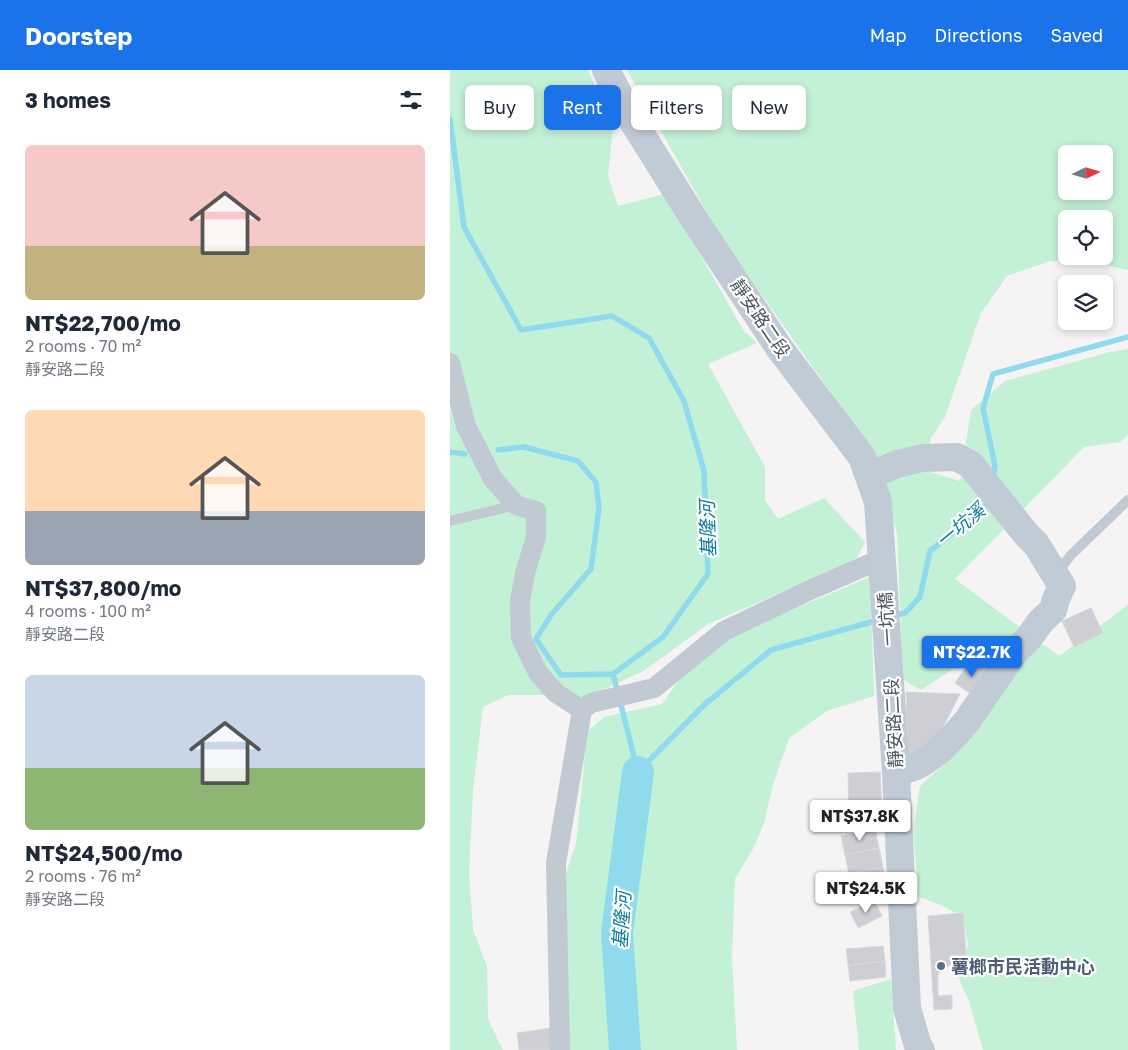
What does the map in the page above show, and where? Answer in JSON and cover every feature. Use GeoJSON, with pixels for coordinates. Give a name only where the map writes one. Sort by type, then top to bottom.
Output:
{"type":"FeatureCollection","features":[{"type":"Feature","properties":{"kind":"main road","name":"靜安路二段"},"geometry":{"type":"LineString","coordinates":[[606,70],[632,120],[696,222],[780,349],[862,457],[878,502],[882,567]]}},
{"type":"Feature","properties":{"kind":"main road"},"geometry":{"type":"LineString","coordinates":[[869,476],[897,464],[922,458],[957,456],[971,465],[1036,544],[1062,586],[1053,610],[1041,621],[1028,640],[1014,653],[967,721],[940,750],[916,766],[896,773]]}},
{"type":"Feature","properties":{"kind":"main road","name":"一坑橋"},"geometry":{"type":"LineString","coordinates":[[882,567],[890,663]]}},
{"type":"Feature","properties":{"kind":"main road","name":"靜安路二段"},"geometry":{"type":"LineString","coordinates":[[890,663],[907,1008],[918,1046],[921,1050]]}},
{"type":"Feature","properties":{"kind":"street"},"geometry":{"type":"LineString","coordinates":[[450,363],[466,426],[492,479],[516,505],[536,511],[536,536],[524,573],[520,601],[521,638],[538,673],[556,693],[586,707],[654,688],[724,631],[810,590],[882,567]]}},
{"type":"Feature","properties":{"kind":"street"},"geometry":{"type":"LineString","coordinates":[[560,1050],[556,863],[586,707]]}},
{"type":"Feature","properties":{"kind":"lane"},"geometry":{"type":"LineString","coordinates":[[1055,574],[1071,555],[1128,500]]}},
{"type":"Feature","properties":{"kind":"lane"},"geometry":{"type":"LineString","coordinates":[[450,521],[516,505]]}},
{"type":"Feature","properties":{"kind":"green space"},"geometry":{"type":"Polygon","coordinates":[[[450,70],[588,70],[594,85],[544,85],[544,130],[613,130],[608,176],[618,206],[664,194],[743,330],[757,343],[708,364],[765,467],[765,500],[778,519],[824,498],[865,542],[857,558],[841,567],[708,624],[645,670],[595,694],[578,700],[549,695],[508,695],[483,707],[473,791],[469,873],[473,930],[487,966],[488,1019],[503,1050],[450,1050],[450,70]]]}},
{"type":"Feature","properties":{"kind":"green space"},"geometry":{"type":"Polygon","coordinates":[[[627,70],[1128,70],[1128,270],[1106,265],[1113,265],[1113,210],[1058,210],[1058,261],[1050,261],[1007,276],[981,313],[945,417],[931,438],[923,470],[960,481],[971,410],[1005,381],[1110,352],[1128,349],[1128,435],[1120,442],[1084,447],[955,579],[1059,656],[1128,605],[1128,1050],[983,1050],[969,1002],[957,973],[968,945],[963,917],[941,905],[919,897],[913,833],[920,786],[962,748],[1002,691],[973,656],[921,690],[903,680],[897,533],[873,452],[720,236],[661,130],[722,130],[722,85],[635,85],[627,70]]]}},
{"type":"Feature","properties":{"kind":"green space"},"geometry":{"type":"Polygon","coordinates":[[[870,577],[874,696],[827,711],[789,738],[773,785],[764,823],[754,847],[735,879],[732,957],[737,1050],[566,1050],[566,873],[576,844],[589,730],[604,717],[662,704],[687,669],[727,637],[870,577]]]}},
{"type":"Feature","properties":{"kind":"green space"},"geometry":{"type":"Polygon","coordinates":[[[891,979],[896,1050],[859,1050],[853,991],[891,979]]]}},
{"type":"Feature","properties":{"kind":"building"},"geometry":{"type":"Polygon","coordinates":[[[1091,608],[1103,633],[1074,647],[1062,621],[1091,608]]]}},
{"type":"Feature","properties":{"kind":"building"},"geometry":{"type":"Polygon","coordinates":[[[971,660],[990,673],[974,696],[955,683],[971,660]]]}},
{"type":"Feature","properties":{"kind":"building"},"geometry":{"type":"Polygon","coordinates":[[[906,692],[960,694],[926,760],[908,761],[906,692]]]}},
{"type":"Feature","properties":{"kind":"building"},"geometry":{"type":"Polygon","coordinates":[[[880,772],[882,810],[849,812],[848,773],[880,772]]]}},
{"type":"Feature","properties":{"kind":"building"},"geometry":{"type":"Polygon","coordinates":[[[875,830],[879,848],[845,855],[841,836],[875,830]]]}},
{"type":"Feature","properties":{"kind":"building"},"geometry":{"type":"Polygon","coordinates":[[[879,848],[883,867],[849,874],[845,855],[879,848]]]}},
{"type":"Feature","properties":{"kind":"building"},"geometry":{"type":"Polygon","coordinates":[[[883,867],[888,891],[854,898],[849,874],[883,867]]]}},
{"type":"Feature","properties":{"kind":"building"},"geometry":{"type":"Polygon","coordinates":[[[874,900],[882,916],[858,928],[850,912],[874,900]]]}},
{"type":"Feature","properties":{"kind":"building","name":"薯榔市民活動中心"},"geometry":{"type":"Polygon","coordinates":[[[963,913],[966,955],[938,973],[938,996],[952,995],[952,1009],[934,1010],[928,916],[963,913]]]}},
{"type":"Feature","properties":{"kind":"building"},"geometry":{"type":"Polygon","coordinates":[[[883,946],[885,961],[848,965],[846,949],[883,946]]]}},
{"type":"Feature","properties":{"kind":"building"},"geometry":{"type":"Polygon","coordinates":[[[885,961],[886,977],[850,981],[848,965],[885,961]]]}},
{"type":"Feature","properties":{"kind":"building"},"geometry":{"type":"Polygon","coordinates":[[[551,1028],[554,1050],[519,1050],[517,1033],[551,1028]]]}},
{"type":"Feature","properties":{"kind":"waterway","name":"基隆河"},"geometry":{"type":"LineString","coordinates":[[450,119],[464,227],[521,330],[612,316],[649,338],[684,401],[704,471],[708,574],[663,637],[613,674],[638,772]]}},
{"type":"Feature","properties":{"kind":"waterway","name":"一坑溪"},"geometry":{"type":"LineString","coordinates":[[993,479],[995,466],[983,408],[993,374],[1128,337]]}},
{"type":"Feature","properties":{"kind":"waterway"},"geometry":{"type":"LineString","coordinates":[[498,450],[524,447],[578,461],[596,482],[599,508],[591,569],[551,615],[536,639],[561,675],[613,674]]}},
{"type":"Feature","properties":{"kind":"waterway"},"geometry":{"type":"LineString","coordinates":[[450,452],[465,454]]}},
{"type":"Feature","properties":{"kind":"waterway","name":"一坑溪"},"geometry":{"type":"LineString","coordinates":[[892,616],[905,613],[920,597],[930,551],[989,504],[989,501]]}},
{"type":"Feature","properties":{"kind":"waterway","name":"一坑溪"},"geometry":{"type":"LineString","coordinates":[[638,772],[704,705],[771,650],[878,620]]}},
{"type":"Feature","properties":{"kind":"waterway","name":"基隆河"},"geometry":{"type":"LineString","coordinates":[[625,1050],[617,933],[638,772]]}},
{"type":"Feature","properties":{"kind":"place","name":"薯榔市民活動中心"},"geometry":{"type":"Point","coordinates":[941,966]}}]}
